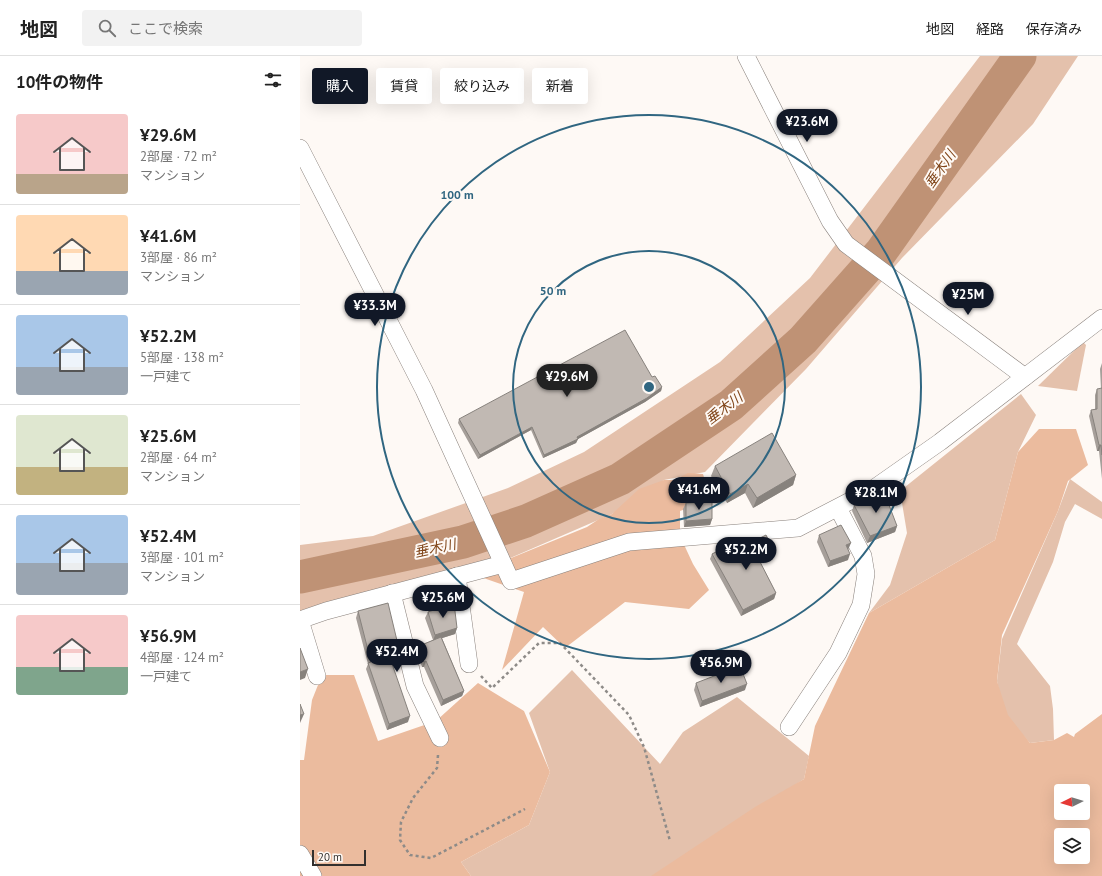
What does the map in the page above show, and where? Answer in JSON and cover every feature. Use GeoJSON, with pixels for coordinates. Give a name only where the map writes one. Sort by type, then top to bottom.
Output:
{"type":"FeatureCollection","features":[{"type":"Feature","properties":{"kind":"street"},"geometry":{"type":"LineString","coordinates":[[746,56],[830,221],[846,244],[1025,377]]}},
{"type":"Feature","properties":{"kind":"street"},"geometry":{"type":"LineString","coordinates":[[300,148],[424,390],[511,581],[629,542],[798,528],[880,485],[940,442],[1102,318]]}},
{"type":"Feature","properties":{"kind":"street"},"geometry":{"type":"LineString","coordinates":[[789,727],[838,653],[861,605],[866,574],[863,556],[838,508]]}},
{"type":"Feature","properties":{"kind":"street"},"geometry":{"type":"LineString","coordinates":[[317,676],[300,620],[503,564]]}},
{"type":"Feature","properties":{"kind":"street"},"geometry":{"type":"LineString","coordinates":[[456,576],[469,664]]}},
{"type":"Feature","properties":{"kind":"street"},"geometry":{"type":"LineString","coordinates":[[392,594],[415,686],[440,738]]}},
{"type":"Feature","properties":{"kind":"street"},"geometry":{"type":"LineString","coordinates":[[300,854],[313,876]]}},
{"type":"Feature","properties":{"kind":"path"},"geometry":{"type":"LineString","coordinates":[[469,664],[492,688],[539,643],[560,643],[629,715],[644,747],[670,841]]}},
{"type":"Feature","properties":{"kind":"path"},"geometry":{"type":"LineString","coordinates":[[440,738],[437,768],[413,798],[401,822],[400,840],[410,855],[431,858],[525,809]]}},
{"type":"Feature","properties":{"kind":"shaded area"},"geometry":{"type":"Polygon","coordinates":[[[980,56],[1078,56],[1033,124],[902,258],[806,369],[705,472],[664,480],[612,514],[476,573],[300,621],[300,545],[373,536],[508,488],[584,452],[720,362],[810,278],[980,56]]]}},
{"type":"Feature","properties":{"kind":"shaded area"},"geometry":{"type":"Polygon","coordinates":[[[1083,342],[1086,345],[1077,391],[1038,386],[1083,342]]]}},
{"type":"Feature","properties":{"kind":"shaded area"},"geometry":{"type":"Polygon","coordinates":[[[1021,394],[1036,415],[1018,452],[995,540],[869,613],[890,585],[907,533],[900,491],[1021,394]]]}},
{"type":"Feature","properties":{"kind":"shaded area"},"geometry":{"type":"Polygon","coordinates":[[[1039,429],[1076,429],[1088,465],[1068,481],[1058,511],[1002,635],[997,681],[1008,715],[1030,743],[1054,740],[1067,733],[1074,737],[1075,734],[1102,714],[1102,876],[651,876],[755,807],[804,779],[815,726],[869,613],[995,540],[1018,452],[1039,429]]]}},
{"type":"Feature","properties":{"kind":"shaded area"},"geometry":{"type":"Polygon","coordinates":[[[688,473],[703,474],[711,500],[680,511],[680,536],[693,564],[709,590],[689,609],[625,602],[565,648],[543,627],[502,670],[524,592],[472,574],[587,527],[599,519],[612,514],[639,489],[664,480],[674,480],[688,473]]]}},
{"type":"Feature","properties":{"kind":"shaded area"},"geometry":{"type":"Polygon","coordinates":[[[1070,479],[1102,502],[1102,519],[1075,504],[1065,522],[1053,562],[1017,644],[1050,686],[1053,709],[1054,740],[1030,743],[1004,714],[997,681],[1002,639],[1058,511],[1070,479]]]}},
{"type":"Feature","properties":{"kind":"shaded area"},"geometry":{"type":"Polygon","coordinates":[[[572,670],[660,764],[683,732],[737,697],[809,756],[804,779],[658,876],[471,876],[461,862],[529,825],[550,772],[529,713],[572,670]]]}},
{"type":"Feature","properties":{"kind":"shaded area"},"geometry":{"type":"Polygon","coordinates":[[[322,675],[354,675],[378,741],[436,721],[478,683],[524,711],[550,772],[529,825],[461,862],[471,876],[300,876],[300,760],[304,760],[312,700],[322,675]]]}},
{"type":"Feature","properties":{"kind":"building"},"geometry":{"type":"Polygon","coordinates":[[[625,330],[652,377],[655,376],[662,387],[647,398],[577,437],[578,439],[544,455],[532,427],[480,455],[459,419],[625,330]]]}},
{"type":"Feature","properties":{"kind":"building"},"geometry":{"type":"Polygon","coordinates":[[[1102,388],[1102,455],[1101,445],[1099,445],[1091,410],[1097,409],[1097,389],[1102,388]]]}},
{"type":"Feature","properties":{"kind":"building"},"geometry":{"type":"Polygon","coordinates":[[[772,433],[796,475],[757,498],[748,484],[730,494],[715,466],[772,433]]]}},
{"type":"Feature","properties":{"kind":"building"},"geometry":{"type":"Polygon","coordinates":[[[884,492],[897,526],[870,536],[854,505],[884,492]]]}},
{"type":"Feature","properties":{"kind":"building"},"geometry":{"type":"Polygon","coordinates":[[[712,502],[712,519],[686,521],[686,503],[712,502]]]}},
{"type":"Feature","properties":{"kind":"building"},"geometry":{"type":"Polygon","coordinates":[[[841,525],[851,543],[846,545],[850,554],[830,561],[819,535],[841,525]]]}},
{"type":"Feature","properties":{"kind":"building"},"geometry":{"type":"Polygon","coordinates":[[[766,535],[773,549],[757,556],[776,593],[743,610],[712,554],[737,541],[740,548],[766,535]]]}},
{"type":"Feature","properties":{"kind":"building"},"geometry":{"type":"Polygon","coordinates":[[[388,603],[399,649],[388,652],[410,716],[389,724],[368,663],[371,662],[358,611],[388,603]]]}},
{"type":"Feature","properties":{"kind":"building"},"geometry":{"type":"Polygon","coordinates":[[[454,603],[457,628],[435,635],[428,612],[454,603]]]}},
{"type":"Feature","properties":{"kind":"building"},"geometry":{"type":"Polygon","coordinates":[[[441,637],[464,691],[443,700],[426,661],[424,662],[419,646],[441,637]]]}},
{"type":"Feature","properties":{"kind":"building"},"geometry":{"type":"Polygon","coordinates":[[[300,648],[308,669],[300,672],[300,648]]]}},
{"type":"Feature","properties":{"kind":"building"},"geometry":{"type":"Polygon","coordinates":[[[740,666],[747,684],[702,701],[696,683],[740,666]]]}},
{"type":"Feature","properties":{"kind":"building"},"geometry":{"type":"Polygon","coordinates":[[[300,704],[304,714],[300,715],[300,704]]]}},
{"type":"Feature","properties":{"kind":"waterway","name":"垂木川"},"geometry":{"type":"LineString","coordinates":[[300,577],[463,542],[526,521],[620,479],[731,405],[803,340],[881,252],[1020,56]]}}]}
